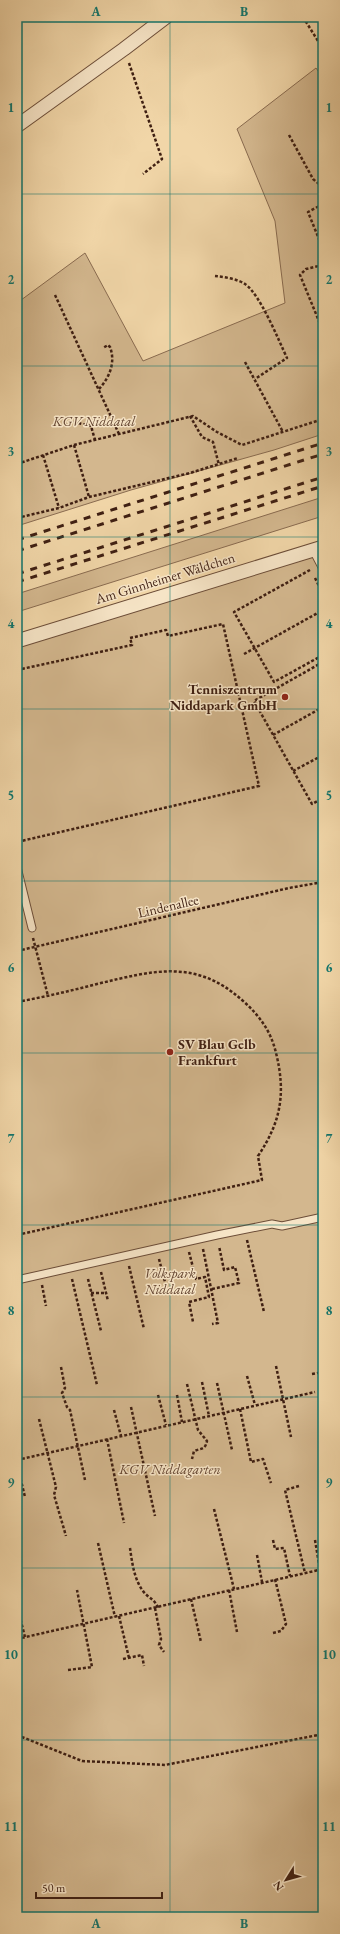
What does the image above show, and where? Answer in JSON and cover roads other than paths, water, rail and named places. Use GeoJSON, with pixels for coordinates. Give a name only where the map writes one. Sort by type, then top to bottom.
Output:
{"type":"FeatureCollection","features":[{"type":"Feature","properties":{"kind":"street"},"geometry":{"type":"LineString","coordinates":[[17,126],[166,17]]}},
{"type":"Feature","properties":{"kind":"street","name":"Am Ginnheimer Wäldchen"},"geometry":{"type":"LineString","coordinates":[[17,641],[318,548]]}},
{"type":"Feature","properties":{"kind":"lane"},"geometry":{"type":"LineString","coordinates":[[318,548],[323,569]]}},
{"type":"Feature","properties":{"kind":"lane"},"geometry":{"type":"LineString","coordinates":[[17,867],[32,928]]}},
{"type":"Feature","properties":{"kind":"lane"},"geometry":{"type":"LineString","coordinates":[[17,1280],[217,1235],[272,1224],[282,1226],[323,1217]]}},
{"type":"Feature","properties":{"kind":"railway"},"geometry":{"type":"LineString","coordinates":[[17,540],[323,443]]}},
{"type":"Feature","properties":{"kind":"railway"},"geometry":{"type":"LineString","coordinates":[[17,551],[323,454]]}},
{"type":"Feature","properties":{"kind":"railway"},"geometry":{"type":"LineString","coordinates":[[17,574],[323,477]]}},
{"type":"Feature","properties":{"kind":"railway"},"geometry":{"type":"LineString","coordinates":[[17,582],[323,486]]}},
{"type":"Feature","properties":{"kind":"place","name":"Tenniszentrum Niddapark GmbH"},"geometry":{"type":"Point","coordinates":[285,697]}},
{"type":"Feature","properties":{"kind":"place","name":"SV Blau Gelb Frankfurt"},"geometry":{"type":"Point","coordinates":[170,1052]}},
{"type":"Feature","properties":{"kind":"park label","name":"KGV Niddatal"},"geometry":{"type":"Point","coordinates":[94,421]}},
{"type":"Feature","properties":{"kind":"park label","name":"Volkspark Niddatal"},"geometry":{"type":"Point","coordinates":[170,1282]}},
{"type":"Feature","properties":{"kind":"park label","name":"KGV Niddagarten"},"geometry":{"type":"Point","coordinates":[170,1469]}}]}
